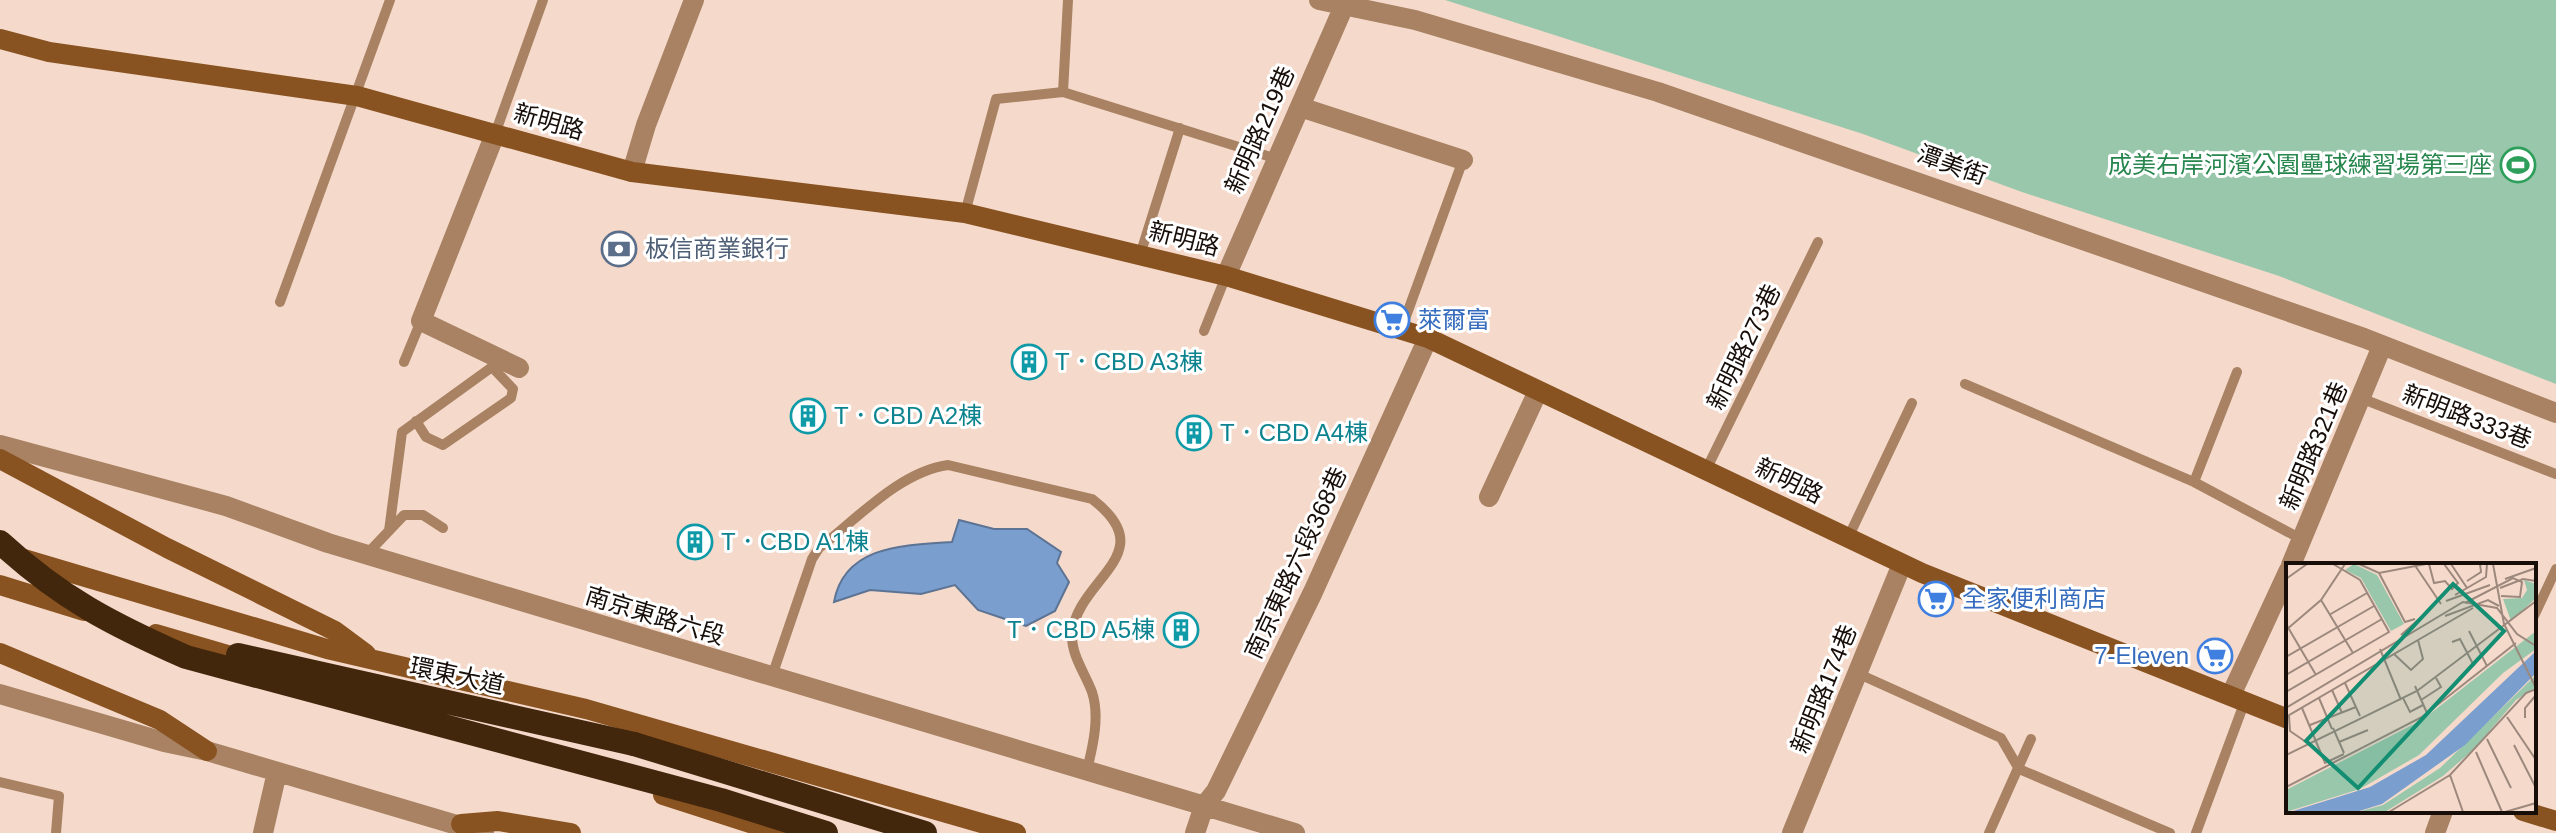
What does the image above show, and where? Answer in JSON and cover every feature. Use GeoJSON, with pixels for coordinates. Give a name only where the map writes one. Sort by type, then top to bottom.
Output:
{"type":"FeatureCollection","features":[{"type":"Feature","properties":{"kind":"highway","name":"環東大道"},"geometry":{"type":"LineString","coordinates":[[0,529],[27,557],[77,594],[149,630],[244,657],[634,744],[925,833]]}},
{"type":"Feature","properties":{"kind":"highway","name":"環東大道"},"geometry":{"type":"LineString","coordinates":[[0,542],[37,576],[105,621],[186,657],[721,800],[826,833]]}},
{"type":"Feature","properties":{"kind":"main road","name":"新明路"},"geometry":{"type":"LineString","coordinates":[[0,39],[49,52],[357,96],[632,172],[965,213],[1226,276],[1428,338],[1902,564],[2286,718]]}},
{"type":"Feature","properties":{"kind":"main road"},"geometry":{"type":"LineString","coordinates":[[0,459],[167,548],[335,631],[369,657]]}},
{"type":"Feature","properties":{"kind":"main road"},"geometry":{"type":"LineString","coordinates":[[0,551],[327,649],[586,709],[1016,833]]}},
{"type":"Feature","properties":{"kind":"main road"},"geometry":{"type":"LineString","coordinates":[[0,585],[205,649],[430,711],[584,769],[781,833]]}},
{"type":"Feature","properties":{"kind":"main road"},"geometry":{"type":"LineString","coordinates":[[0,653],[160,720],[207,751]]}},
{"type":"Feature","properties":{"kind":"main road"},"geometry":{"type":"LineString","coordinates":[[2530,813],[2556,821]]}},
{"type":"Feature","properties":{"kind":"main road"},"geometry":{"type":"LineString","coordinates":[[461,824],[498,821],[571,833]]}},
{"type":"Feature","properties":{"kind":"street"},"geometry":{"type":"LineString","coordinates":[[632,172],[646,125],[694,0]]}},
{"type":"Feature","properties":{"kind":"street","name":"潭美街"},"geometry":{"type":"LineString","coordinates":[[1319,0],[1415,20],[1658,92],[1890,170],[2382,346],[2556,413]]}},
{"type":"Feature","properties":{"kind":"street","name":"新明路219巷"},"geometry":{"type":"LineString","coordinates":[[1226,276],[1274,158],[1344,6]]}},
{"type":"Feature","properties":{"kind":"street"},"geometry":{"type":"LineString","coordinates":[[1300,107],[1463,160]]}},
{"type":"Feature","properties":{"kind":"street"},"geometry":{"type":"LineString","coordinates":[[495,134],[421,321],[519,368]]}},
{"type":"Feature","properties":{"kind":"street","name":"南京東路六段368巷"},"geometry":{"type":"LineString","coordinates":[[1195,833],[1204,806],[1216,791],[1313,592],[1428,338]]}},
{"type":"Feature","properties":{"kind":"street","name":"新明路321巷"},"geometry":{"type":"LineString","coordinates":[[2292,563],[2363,399],[2382,346]]}},
{"type":"Feature","properties":{"kind":"street"},"geometry":{"type":"LineString","coordinates":[[1489,497],[1538,391]]}},
{"type":"Feature","properties":{"kind":"street","name":"南京東路六段"},"geometry":{"type":"LineString","coordinates":[[0,445],[226,506],[366,555],[1295,833]]}},
{"type":"Feature","properties":{"kind":"street","name":"新明路174巷"},"geometry":{"type":"LineString","coordinates":[[1792,833],[1902,564]]}},
{"type":"Feature","properties":{"kind":"street"},"geometry":{"type":"LineString","coordinates":[[2238,698],[2286,577]]}},
{"type":"Feature","properties":{"kind":"street"},"geometry":{"type":"LineString","coordinates":[[0,694],[484,833]]}},
{"type":"Feature","properties":{"kind":"street"},"geometry":{"type":"LineString","coordinates":[[263,833],[277,772]]}},
{"type":"Feature","properties":{"kind":"street"},"geometry":{"type":"LineString","coordinates":[[2435,833],[2442,813]]}},
{"type":"Feature","properties":{"kind":"lane"},"geometry":{"type":"LineString","coordinates":[[280,302],[390,0]]}},
{"type":"Feature","properties":{"kind":"lane"},"geometry":{"type":"LineString","coordinates":[[495,134],[543,0]]}},
{"type":"Feature","properties":{"kind":"lane"},"geometry":{"type":"LineString","coordinates":[[1063,92],[1068,0]]}},
{"type":"Feature","properties":{"kind":"lane"},"geometry":{"type":"LineString","coordinates":[[965,213],[996,99],[1063,92],[1274,158]]}},
{"type":"Feature","properties":{"kind":"lane"},"geometry":{"type":"LineString","coordinates":[[1140,255],[1180,128]]}},
{"type":"Feature","properties":{"kind":"lane"},"geometry":{"type":"LineString","coordinates":[[1401,330],[1463,160]]}},
{"type":"Feature","properties":{"kind":"lane","name":"新明路273巷"},"geometry":{"type":"LineString","coordinates":[[1706,470],[1818,242]]}},
{"type":"Feature","properties":{"kind":"lane"},"geometry":{"type":"LineString","coordinates":[[1204,331],[1226,276]]}},
{"type":"Feature","properties":{"kind":"lane"},"geometry":{"type":"LineString","coordinates":[[404,362],[421,321]]}},
{"type":"Feature","properties":{"kind":"lane"},"geometry":{"type":"LineString","coordinates":[[389,531],[402,432],[416,421],[492,367],[513,389],[511,398],[443,445],[426,437],[416,421]]}},
{"type":"Feature","properties":{"kind":"lane"},"geometry":{"type":"LineString","coordinates":[[2194,482],[2237,372]]}},
{"type":"Feature","properties":{"kind":"lane"},"geometry":{"type":"LineString","coordinates":[[1965,384],[2194,482],[2303,540]]}},
{"type":"Feature","properties":{"kind":"lane","name":"新明路333巷"},"geometry":{"type":"LineString","coordinates":[[2363,399],[2556,474]]}},
{"type":"Feature","properties":{"kind":"lane"},"geometry":{"type":"LineString","coordinates":[[1848,538],[1912,403]]}},
{"type":"Feature","properties":{"kind":"lane"},"geometry":{"type":"LineString","coordinates":[[771,678],[812,559],[819,548],[903,482],[932,467],[948,465],[1092,499],[1107,511],[1120,543],[1116,563],[1083,600],[1072,633],[1078,662],[1092,692],[1096,714],[1087,770]]}},
{"type":"Feature","properties":{"kind":"lane"},"geometry":{"type":"LineString","coordinates":[[366,555],[404,515],[423,515],[443,528]]}},
{"type":"Feature","properties":{"kind":"lane"},"geometry":{"type":"LineString","coordinates":[[2536,612],[2556,569]]}},
{"type":"Feature","properties":{"kind":"lane"},"geometry":{"type":"LineString","coordinates":[[1859,674],[2001,738],[2019,769],[2170,833]]}},
{"type":"Feature","properties":{"kind":"lane"},"geometry":{"type":"LineString","coordinates":[[2196,833],[2238,698]]}},
{"type":"Feature","properties":{"kind":"lane"},"geometry":{"type":"LineString","coordinates":[[1989,833],[2031,739]]}},
{"type":"Feature","properties":{"kind":"lane"},"geometry":{"type":"LineString","coordinates":[[0,782],[59,796],[56,833]]}},
{"type":"Feature","properties":{"kind":"green space"},"geometry":{"type":"Polygon","coordinates":[[[1445,0],[2556,0],[2556,384],[2279,276],[2022,192],[1863,134],[1445,0]]]}},
{"type":"Feature","properties":{"kind":"water"},"geometry":{"type":"Polygon","coordinates":[[[959,520],[994,529],[1027,529],[1061,552],[1057,563],[1069,582],[1055,611],[1026,626],[978,610],[955,585],[921,594],[870,590],[834,602],[840,583],[850,569],[863,559],[897,547],[952,542],[959,520]]]}},
{"type":"Feature","properties":{"kind":"place","name":"成美右岸河濱公園壘球練習場第三座"},"geometry":{"type":"Point","coordinates":[2518,165]}},
{"type":"Feature","properties":{"kind":"place","name":"板信商業銀行"},"geometry":{"type":"Point","coordinates":[619,249]}},
{"type":"Feature","properties":{"kind":"place","name":"萊爾富"},"geometry":{"type":"Point","coordinates":[1392,320]}},
{"type":"Feature","properties":{"kind":"place","name":"T．CBD A3棟"},"geometry":{"type":"Point","coordinates":[1029,362]}},
{"type":"Feature","properties":{"kind":"place","name":"T．CBD A2棟"},"geometry":{"type":"Point","coordinates":[808,416]}},
{"type":"Feature","properties":{"kind":"place","name":"T．CBD A4棟"},"geometry":{"type":"Point","coordinates":[1194,433]}},
{"type":"Feature","properties":{"kind":"place","name":"T．CBD A1棟"},"geometry":{"type":"Point","coordinates":[695,542]}},
{"type":"Feature","properties":{"kind":"place","name":"全家便利商店"},"geometry":{"type":"Point","coordinates":[1936,599]}},
{"type":"Feature","properties":{"kind":"place","name":"T．CBD A5棟"},"geometry":{"type":"Point","coordinates":[1181,630]}},
{"type":"Feature","properties":{"kind":"place","name":"7-Eleven"},"geometry":{"type":"Point","coordinates":[2215,656]}}]}
